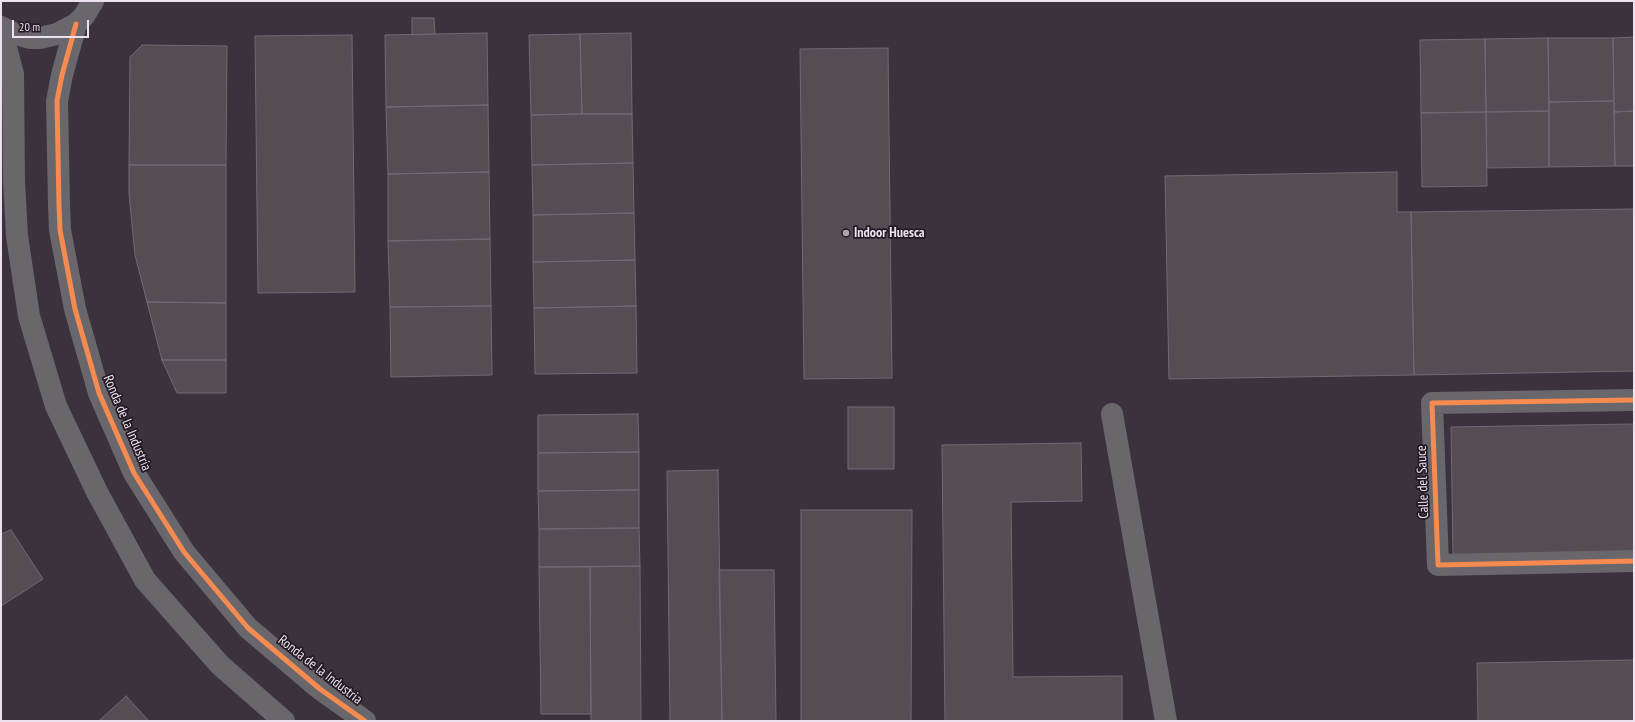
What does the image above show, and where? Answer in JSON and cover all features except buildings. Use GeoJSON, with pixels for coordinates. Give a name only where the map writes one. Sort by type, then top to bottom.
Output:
{"type":"FeatureCollection","features":[{"type":"Feature","properties":{"kind":"street","name":"Ronda de la Industria"},"geometry":{"type":"LineString","coordinates":[[1,27],[22,36],[40,38],[58,34],[76,24],[84,16],[93,1]]}},
{"type":"Feature","properties":{"kind":"street","name":"Ronda de la Industria"},"geometry":{"type":"LineString","coordinates":[[76,24],[68,49],[58,101],[59,218],[75,309],[99,393],[134,473],[184,552],[248,628],[320,689],[365,721]]}},
{"type":"Feature","properties":{"kind":"street"},"geometry":{"type":"LineString","coordinates":[[1,35],[6,47],[13,74],[14,181],[17,236],[29,316],[56,406],[97,492],[145,580],[220,665],[284,721]]}},
{"type":"Feature","properties":{"kind":"street","name":"Calle del Sauce"},"geometry":{"type":"LineString","coordinates":[[1634,400],[1432,403],[1438,565],[1634,561]]}},
{"type":"Feature","properties":{"kind":"street"},"geometry":{"type":"LineString","coordinates":[[1112,414],[1166,721]]}},
{"type":"Feature","properties":{"kind":"cycle path"},"geometry":{"type":"LineString","coordinates":[[76,24],[62,75],[57,101],[60,230],[75,309],[99,393],[134,473],[184,552],[248,628],[320,689],[365,721]]}},
{"type":"Feature","properties":{"kind":"cycle path"},"geometry":{"type":"LineString","coordinates":[[1634,400],[1432,403],[1438,565],[1634,561]]}},
{"type":"Feature","properties":{"kind":"place","name":"Indoor Huesca"},"geometry":{"type":"Point","coordinates":[846,233]}}]}
